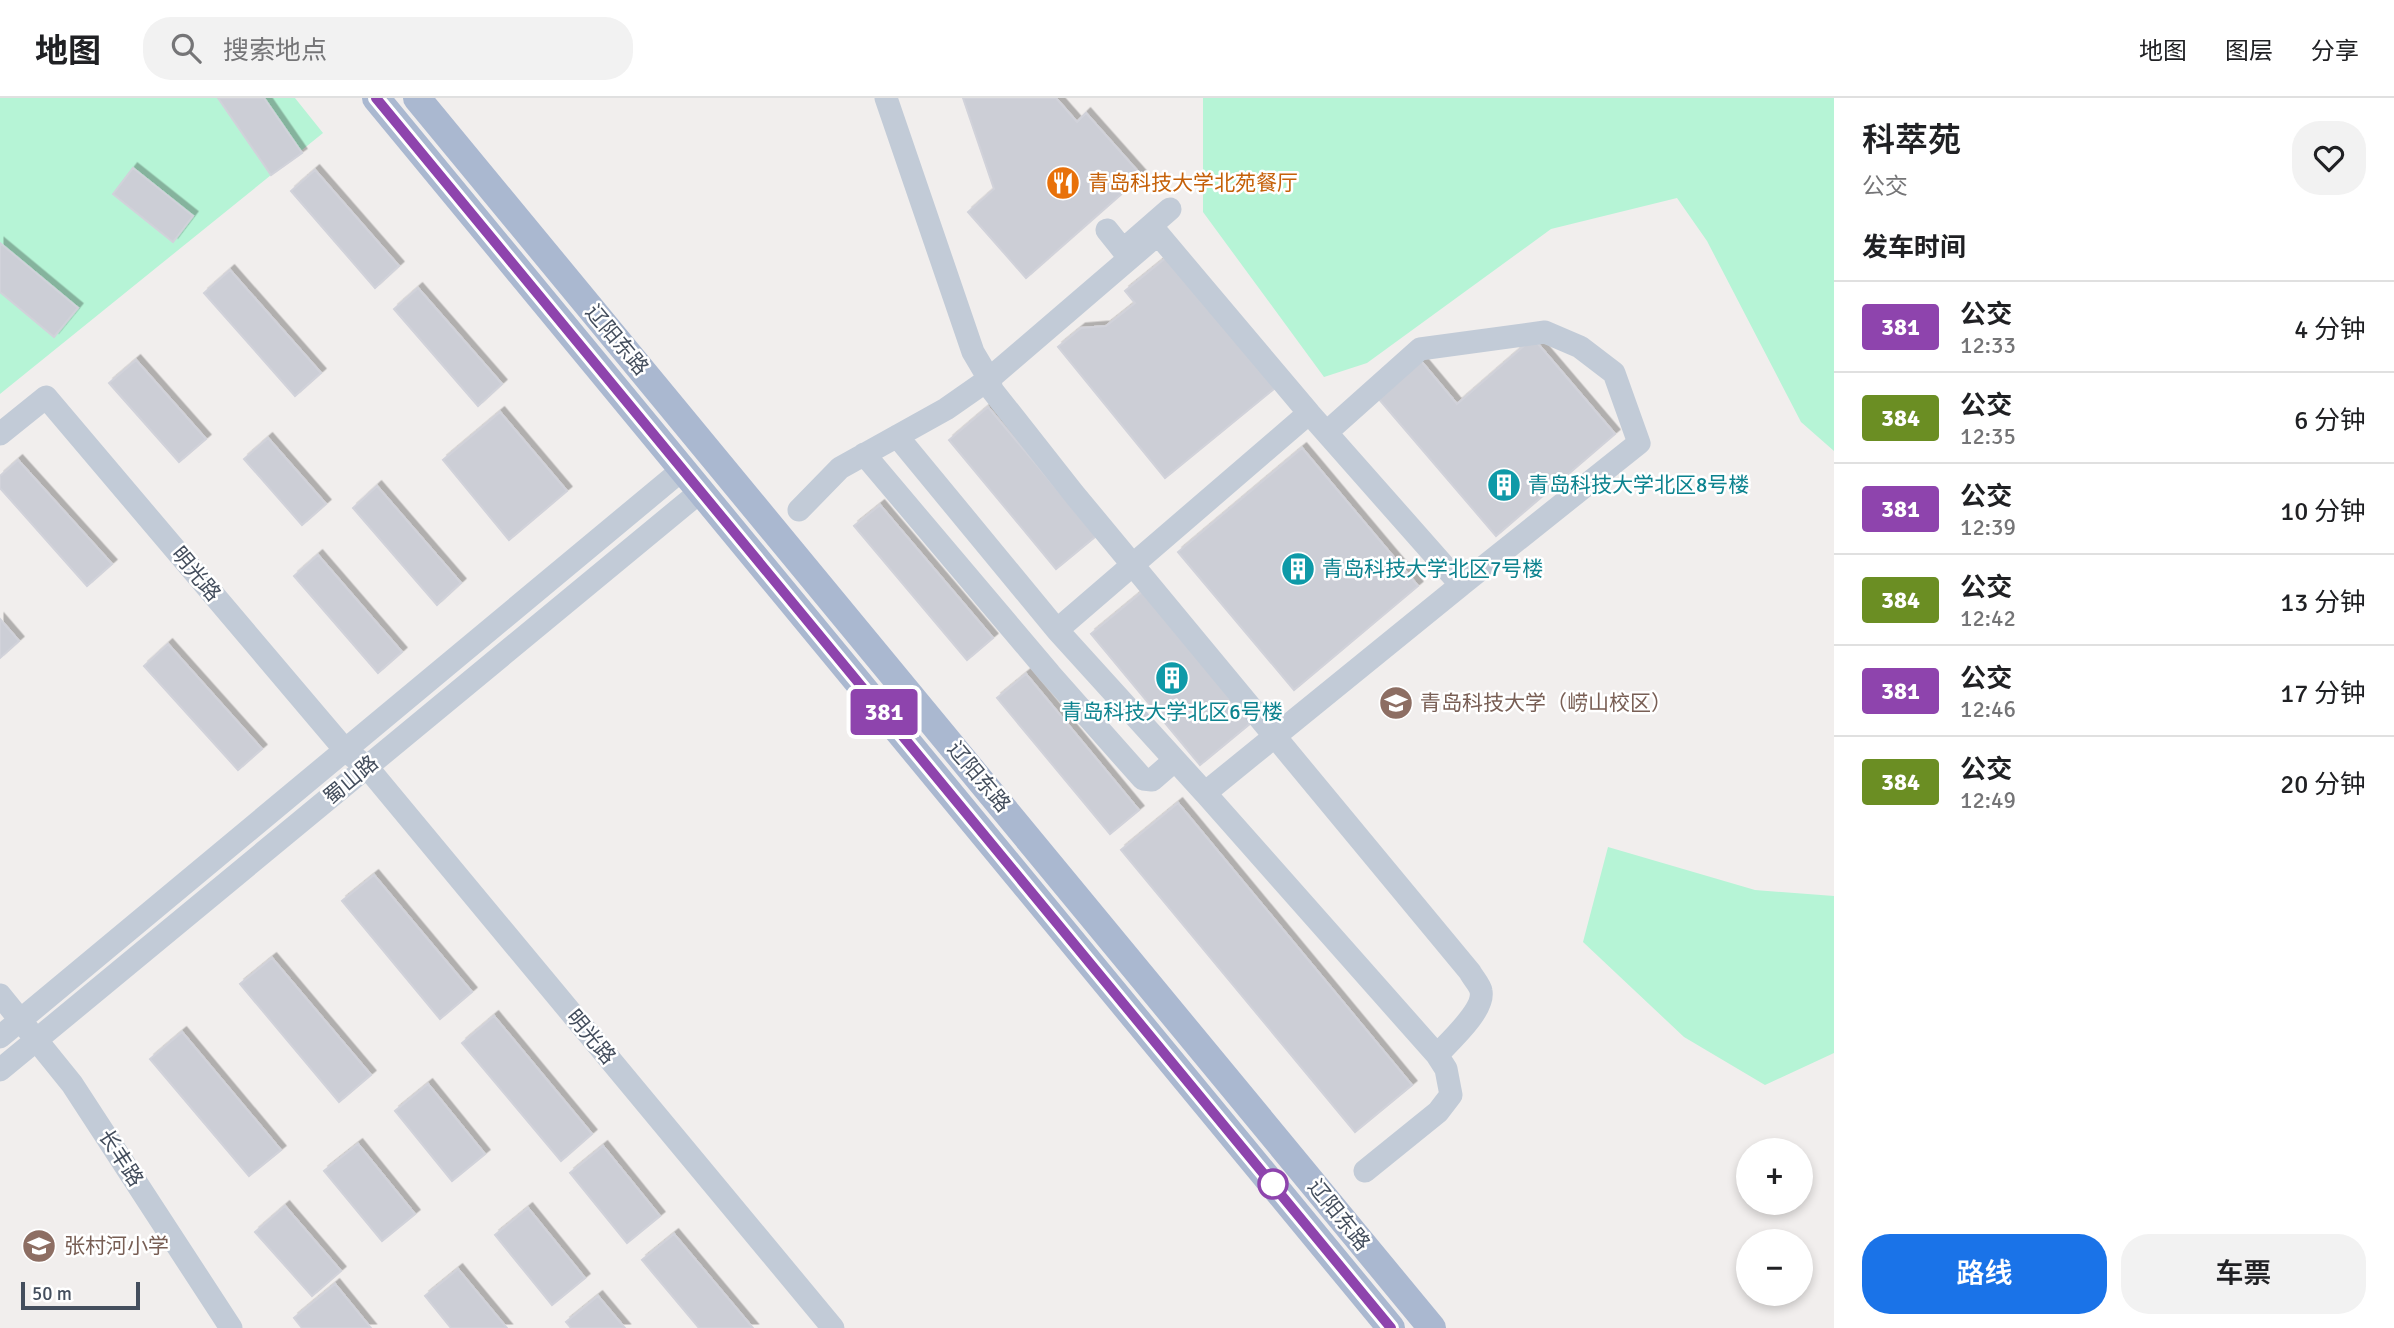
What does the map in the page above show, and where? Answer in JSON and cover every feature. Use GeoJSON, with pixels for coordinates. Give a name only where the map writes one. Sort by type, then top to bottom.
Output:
{"type":"FeatureCollection","features":[{"type":"Feature","properties":{"kind":"main road","name":"辽阳东路"},"geometry":{"type":"LineString","coordinates":[[376,98],[1391,1328]]}},
{"type":"Feature","properties":{"kind":"main road","name":"辽阳东路"},"geometry":{"type":"LineString","coordinates":[[417,98],[1432,1328]]}},
{"type":"Feature","properties":{"kind":"street"},"geometry":{"type":"LineString","coordinates":[[886,98],[974,352],[992,390],[1133,565],[1470,972],[1481,990],[1481,999],[1475,1013],[1437,1055]]}},
{"type":"Feature","properties":{"kind":"street"},"geometry":{"type":"LineString","coordinates":[[1107,230],[1123,250],[1170,209]]}},
{"type":"Feature","properties":{"kind":"street"},"geometry":{"type":"LineString","coordinates":[[799,510],[840,468],[946,409],[989,379],[1158,234],[1461,585]]}},
{"type":"Feature","properties":{"kind":"street"},"geometry":{"type":"LineString","coordinates":[[1205,793],[1639,443],[1614,373],[1580,347],[1545,332],[1420,349],[1327,432]]}},
{"type":"Feature","properties":{"kind":"street","name":"明光路"},"geometry":{"type":"LineString","coordinates":[[0,434],[46,397],[833,1328]]}},
{"type":"Feature","properties":{"kind":"street"},"geometry":{"type":"LineString","coordinates":[[1057,630],[1310,413]]}},
{"type":"Feature","properties":{"kind":"street"},"geometry":{"type":"LineString","coordinates":[[897,436],[1057,630],[1205,793],[1437,1055],[1446,1069],[1451,1095],[1438,1112],[1365,1171]]}},
{"type":"Feature","properties":{"kind":"street"},"geometry":{"type":"LineString","coordinates":[[864,454],[1049,674],[1143,779],[1152,780],[1175,760]]}},
{"type":"Feature","properties":{"kind":"street","name":"蜀山路"},"geometry":{"type":"LineString","coordinates":[[0,1037],[683,469]]}},
{"type":"Feature","properties":{"kind":"street","name":"蜀山路"},"geometry":{"type":"LineString","coordinates":[[0,1070],[701,491]]}},
{"type":"Feature","properties":{"kind":"street","name":"明光路"},"geometry":{"type":"LineString","coordinates":[[363,771],[816,1328]]}},
{"type":"Feature","properties":{"kind":"street","name":"长丰路"},"geometry":{"type":"LineString","coordinates":[[0,995],[72,1084],[231,1328]]}},
{"type":"Feature","properties":{"kind":"green space"},"geometry":{"type":"Polygon","coordinates":[[[0,98],[295,98],[323,133],[0,394],[0,98]]]}},
{"type":"Feature","properties":{"kind":"green space"},"geometry":{"type":"Polygon","coordinates":[[[1203,98],[1834,98],[1834,451],[1801,422],[1707,241],[1677,198],[1551,229],[1367,363],[1324,377],[1203,212],[1203,98]]]}},
{"type":"Feature","properties":{"kind":"green space"},"geometry":{"type":"Polygon","coordinates":[[[1608,847],[1755,890],[1834,896],[1834,1053],[1765,1085],[1684,1037],[1583,942],[1608,847]]]}},
{"type":"Feature","properties":{"kind":"building"},"geometry":{"type":"Polygon","coordinates":[[[218,98],[264,98],[302,153],[271,175],[218,98]]]}},
{"type":"Feature","properties":{"kind":"building","name":"青岛科技大学北苑餐厅"},"geometry":{"type":"Polygon","coordinates":[[[963,98],[1056,98],[1077,122],[1086,113],[1142,176],[1026,278],[968,212],[994,189],[963,98]]]}},
{"type":"Feature","properties":{"kind":"building"},"geometry":{"type":"Polygon","coordinates":[[[133,168],[193,216],[173,242],[113,194],[133,168]]]}},
{"type":"Feature","properties":{"kind":"building"},"geometry":{"type":"Polygon","coordinates":[[[315,170],[399,266],[375,288],[291,191],[315,170]]]}},
{"type":"Feature","properties":{"kind":"building"},"geometry":{"type":"Polygon","coordinates":[[[0,243],[78,308],[54,337],[0,292],[0,243]]]}},
{"type":"Feature","properties":{"kind":"building"},"geometry":{"type":"Polygon","coordinates":[[[1173,252],[1280,384],[1165,478],[1058,347],[1081,328],[1106,326],[1135,303],[1125,291],[1173,252]]]}},
{"type":"Feature","properties":{"kind":"building"},"geometry":{"type":"Polygon","coordinates":[[[230,270],[321,373],[295,396],[204,293],[230,270]]]}},
{"type":"Feature","properties":{"kind":"building"},"geometry":{"type":"Polygon","coordinates":[[[418,288],[502,384],[478,406],[394,309],[418,288]]]}},
{"type":"Feature","properties":{"kind":"building","name":"青岛科技大学北区8号楼"},"geometry":{"type":"Polygon","coordinates":[[[1533,338],[1615,434],[1496,536],[1378,398],[1421,361],[1457,404],[1533,338]]]}},
{"type":"Feature","properties":{"kind":"building"},"geometry":{"type":"Polygon","coordinates":[[[136,360],[206,439],[179,462],[109,383],[136,360]]]}},
{"type":"Feature","properties":{"kind":"building"},"geometry":{"type":"Polygon","coordinates":[[[988,407],[1096,536],[1056,569],[949,440],[988,407]]]}},
{"type":"Feature","properties":{"kind":"building"},"geometry":{"type":"Polygon","coordinates":[[[500,412],[567,491],[509,540],[443,460],[500,412]]]}},
{"type":"Feature","properties":{"kind":"building"},"geometry":{"type":"Polygon","coordinates":[[[268,438],[326,504],[302,525],[244,459],[268,438]]]}},
{"type":"Feature","properties":{"kind":"building","name":"青岛科技大学北区7号楼"},"geometry":{"type":"Polygon","coordinates":[[[1302,448],[1418,586],[1294,690],[1178,552],[1302,448]]]}},
{"type":"Feature","properties":{"kind":"building"},"geometry":{"type":"Polygon","coordinates":[[[18,460],[112,564],[87,586],[0,488],[0,476],[18,460]]]}},
{"type":"Feature","properties":{"kind":"building"},"geometry":{"type":"Polygon","coordinates":[[[377,486],[461,583],[437,605],[353,508],[377,486]]]}},
{"type":"Feature","properties":{"kind":"building"},"geometry":{"type":"Polygon","coordinates":[[[880,505],[993,638],[967,660],[854,526],[880,505]]]}},
{"type":"Feature","properties":{"kind":"building"},"geometry":{"type":"Polygon","coordinates":[[[318,555],[402,652],[378,673],[294,576],[318,555]]]}},
{"type":"Feature","properties":{"kind":"building","name":"青岛科技大学北区6号楼"},"geometry":{"type":"Polygon","coordinates":[[[1143,591],[1252,722],[1200,765],[1091,634],[1143,591]]]}},
{"type":"Feature","properties":{"kind":"building"},"geometry":{"type":"Polygon","coordinates":[[[0,619],[19,641],[0,658],[0,619]]]}},
{"type":"Feature","properties":{"kind":"building"},"geometry":{"type":"Polygon","coordinates":[[[168,644],[262,749],[238,770],[144,666],[168,644]]]}},
{"type":"Feature","properties":{"kind":"building"},"geometry":{"type":"Polygon","coordinates":[[[1026,674],[1139,810],[1110,834],[997,698],[1026,674]]]}},
{"type":"Feature","properties":{"kind":"building"},"geometry":{"type":"Polygon","coordinates":[[[1178,803],[1412,1085],[1355,1132],[1121,850],[1178,803]]]}},
{"type":"Feature","properties":{"kind":"building"},"geometry":{"type":"Polygon","coordinates":[[[374,875],[472,992],[440,1019],[342,901],[374,875]]]}},
{"type":"Feature","properties":{"kind":"building"},"geometry":{"type":"Polygon","coordinates":[[[272,958],[371,1075],[339,1102],[240,984],[272,958]]]}},
{"type":"Feature","properties":{"kind":"building"},"geometry":{"type":"Polygon","coordinates":[[[494,1016],[592,1134],[561,1161],[462,1043],[494,1016]]]}},
{"type":"Feature","properties":{"kind":"building"},"geometry":{"type":"Polygon","coordinates":[[[182,1032],[281,1150],[249,1176],[150,1059],[182,1032]]]}},
{"type":"Feature","properties":{"kind":"building"},"geometry":{"type":"Polygon","coordinates":[[[428,1084],[485,1154],[452,1181],[395,1111],[428,1084]]]}},
{"type":"Feature","properties":{"kind":"building"},"geometry":{"type":"Polygon","coordinates":[[[358,1144],[415,1214],[382,1241],[324,1171],[358,1144]]]}},
{"type":"Feature","properties":{"kind":"building"},"geometry":{"type":"Polygon","coordinates":[[[603,1146],[660,1216],[627,1243],[570,1173],[603,1146]]]}},
{"type":"Feature","properties":{"kind":"building"},"geometry":{"type":"Polygon","coordinates":[[[285,1206],[341,1271],[312,1296],[255,1232],[285,1206]]]}},
{"type":"Feature","properties":{"kind":"building"},"geometry":{"type":"Polygon","coordinates":[[[528,1208],[585,1278],[552,1305],[495,1235],[528,1208]]]}},
{"type":"Feature","properties":{"kind":"building"},"geometry":{"type":"Polygon","coordinates":[[[674,1234],[753,1328],[699,1328],[642,1260],[674,1234]]]}},
{"type":"Feature","properties":{"kind":"building"},"geometry":{"type":"Polygon","coordinates":[[[458,1269],[507,1328],[451,1328],[425,1296],[458,1269]]]}},
{"type":"Feature","properties":{"kind":"building"},"geometry":{"type":"Polygon","coordinates":[[[335,1284],[371,1328],[302,1328],[294,1318],[335,1284]]]}},
{"type":"Feature","properties":{"kind":"building"},"geometry":{"type":"Polygon","coordinates":[[[598,1296],[625,1328],[571,1328],[566,1322],[598,1296]]]}},
{"type":"Feature","properties":{"kind":"bus line","name":"381"},"geometry":{"type":"LineString","coordinates":[[376,98],[1391,1328]]}},
{"type":"Feature","properties":{"kind":"place","name":"青岛科技大学北苑餐厅"},"geometry":{"type":"Point","coordinates":[1063,183]}},
{"type":"Feature","properties":{"kind":"place","name":"青岛科技大学北区8号楼"},"geometry":{"type":"Point","coordinates":[1504,485]}},
{"type":"Feature","properties":{"kind":"place","name":"青岛科技大学北区7号楼"},"geometry":{"type":"Point","coordinates":[1298,569]}},
{"type":"Feature","properties":{"kind":"place","name":"青岛科技大学北区6号楼"},"geometry":{"type":"Point","coordinates":[1172,678]}},
{"type":"Feature","properties":{"kind":"place","name":"青岛科技大学（崂山校区）"},"geometry":{"type":"Point","coordinates":[1396,703]}},
{"type":"Feature","properties":{"kind":"place","name":"张村河小学"},"geometry":{"type":"Point","coordinates":[39,1246]}}]}
